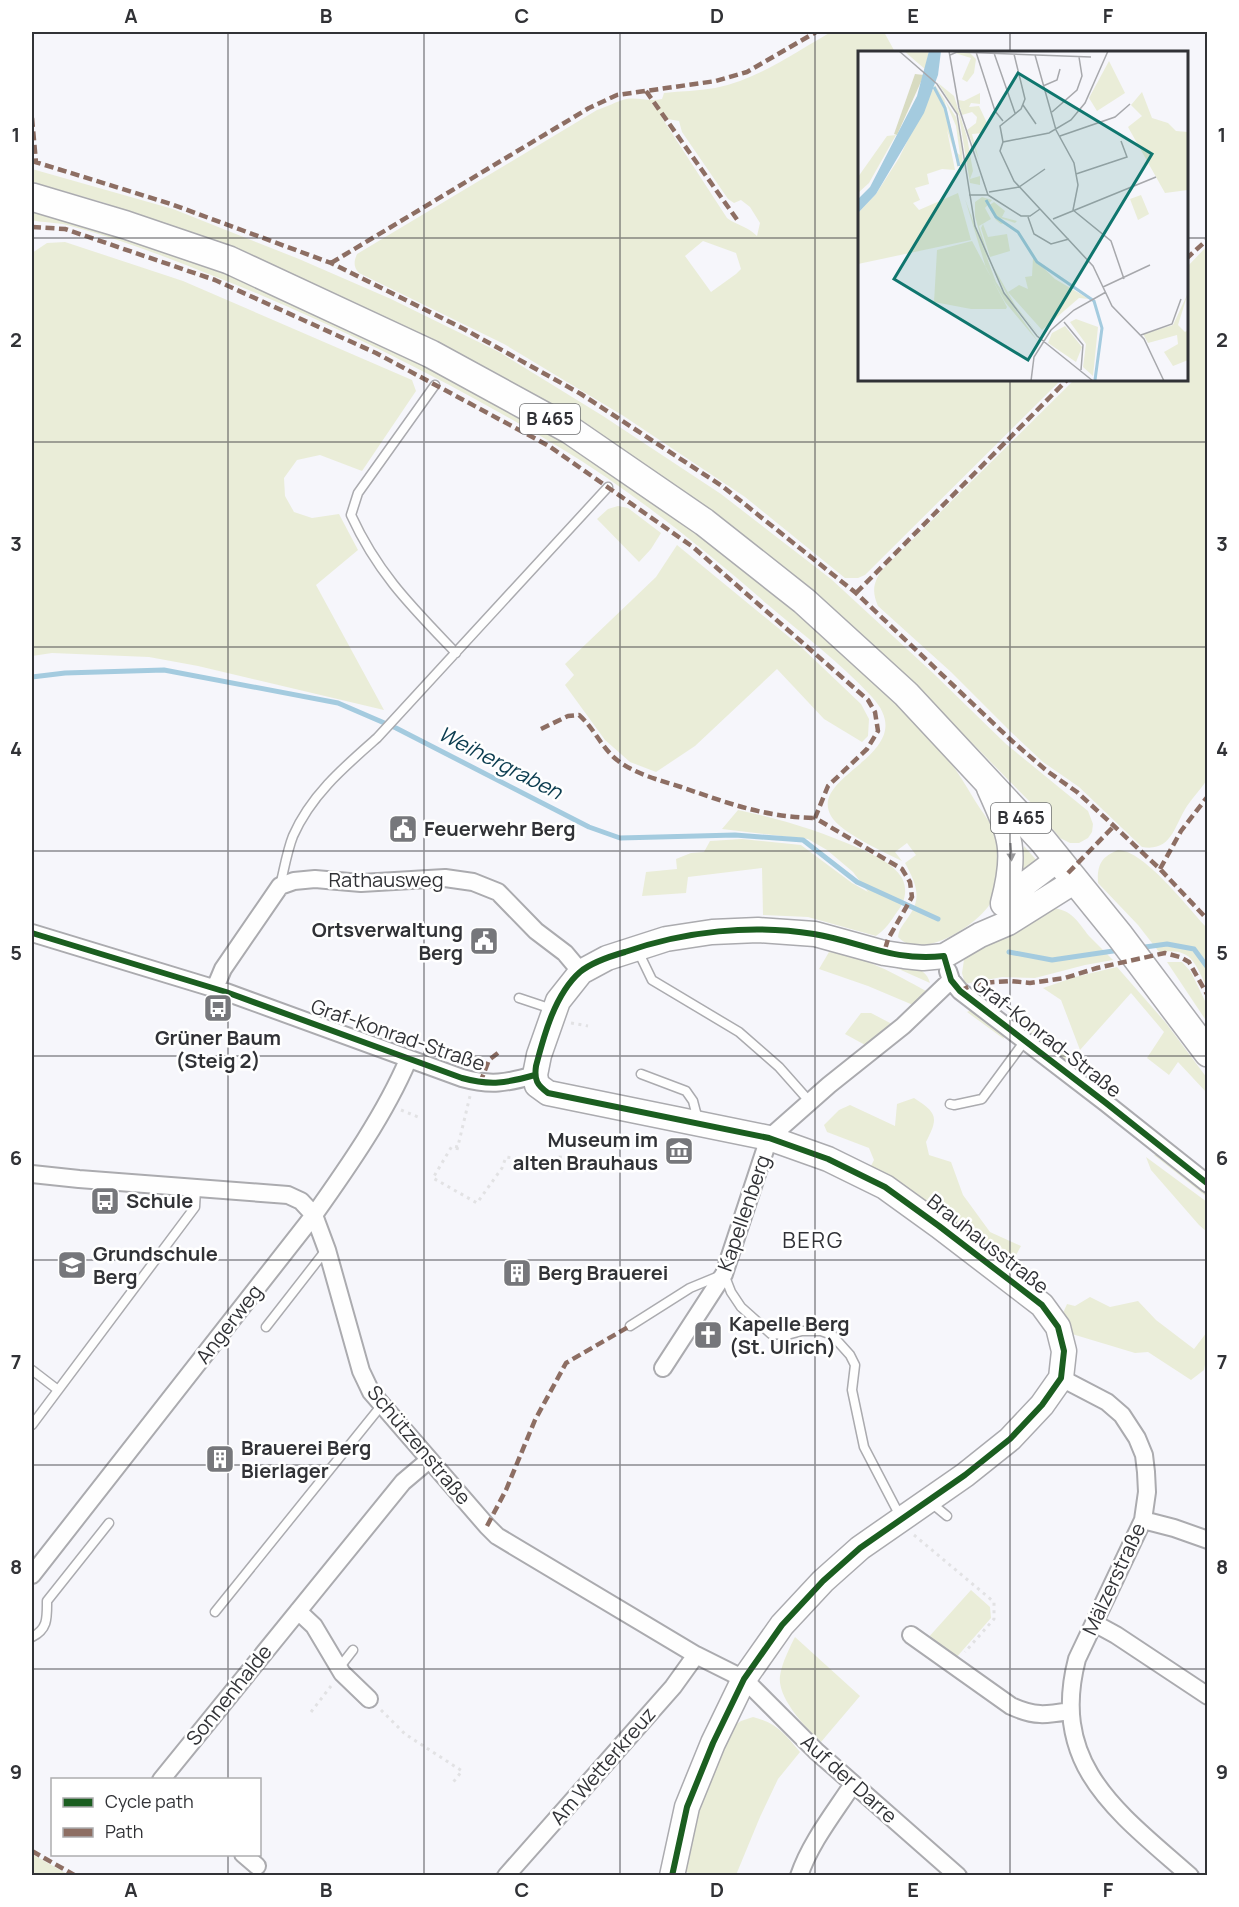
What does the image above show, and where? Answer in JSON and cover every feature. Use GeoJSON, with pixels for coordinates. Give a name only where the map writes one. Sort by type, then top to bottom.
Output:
{"type":"FeatureCollection","features":[{"type":"Feature","properties":{"kind":"main road","name":"B 465"},"geometry":{"type":"LineString","coordinates":[[32,197],[126,225],[229,260],[431,354],[570,430],[704,522],[804,600],[906,694],[1075,881],[1120,936],[1208,1053]]}},
{"type":"Feature","properties":{"kind":"street"},"geometry":{"type":"LineString","coordinates":[[984,778],[1011,844],[1012,862],[1004,903]]}},
{"type":"Feature","properties":{"kind":"street"},"geometry":{"type":"LineString","coordinates":[[980,935],[1004,903],[1057,860]]}},
{"type":"Feature","properties":{"kind":"street","name":"Rathausweg"},"geometry":{"type":"LineString","coordinates":[[280,886],[294,881],[315,879],[361,883],[445,878],[473,882],[498,892],[536,931],[565,953],[581,972]]}},
{"type":"Feature","properties":{"kind":"street"},"geometry":{"type":"LineString","coordinates":[[535,1076],[539,1055],[558,1001],[581,972],[607,958],[666,939],[712,932],[758,930],[815,934],[884,953],[904,956],[923,958],[944,956],[980,935],[1008,923],[1060,893],[1075,881]]}},
{"type":"Feature","properties":{"kind":"street"},"geometry":{"type":"LineString","coordinates":[[215,988],[224,969],[280,886]]}},
{"type":"Feature","properties":{"kind":"street","name":"Graf-Konrad-Straße"},"geometry":{"type":"LineString","coordinates":[[32,933],[215,988],[408,1060],[474,1082],[507,1083],[535,1076]]}},
{"type":"Feature","properties":{"kind":"street","name":"Graf-Konrad-Straße"},"geometry":{"type":"LineString","coordinates":[[944,956],[951,980],[960,992],[1208,1184]]}},
{"type":"Feature","properties":{"kind":"street","name":"Kapellenberg"},"geometry":{"type":"LineString","coordinates":[[663,1368],[724,1274],[769,1138],[903,1026],[951,980]]}},
{"type":"Feature","properties":{"kind":"street","name":"Angerweg"},"geometry":{"type":"LineString","coordinates":[[32,1575],[314,1215],[398,1084],[408,1060]]}},
{"type":"Feature","properties":{"kind":"street","name":"Brauhausstraße"},"geometry":{"type":"LineString","coordinates":[[535,1076],[537,1085],[548,1093],[769,1138],[828,1159],[885,1187],[1042,1305],[1058,1326],[1064,1351],[1061,1378]]}},
{"type":"Feature","properties":{"kind":"street"},"geometry":{"type":"LineString","coordinates":[[32,1173],[79,1179],[288,1195],[301,1201],[314,1215]]}},
{"type":"Feature","properties":{"kind":"street","name":"Schützenstraße"},"geometry":{"type":"LineString","coordinates":[[314,1215],[327,1250],[361,1371],[371,1392],[497,1536],[696,1654],[744,1679]]}},
{"type":"Feature","properties":{"kind":"street"},"geometry":{"type":"LineString","coordinates":[[672,1875],[687,1808],[713,1743],[744,1679],[782,1625],[823,1581],[860,1548],[965,1475],[1010,1439],[1042,1404],[1061,1378]]}},
{"type":"Feature","properties":{"kind":"street","name":"Mälzerstraße"},"geometry":{"type":"LineString","coordinates":[[1061,1378],[1107,1402],[1122,1415],[1137,1438],[1144,1455],[1147,1492],[1143,1520],[1077,1659],[1072,1679],[1070,1711],[1074,1736],[1082,1761],[1094,1783],[1120,1814],[1190,1875]]}},
{"type":"Feature","properties":{"kind":"street","name":"Sonnenhalde"},"geometry":{"type":"LineString","coordinates":[[162,1778],[403,1482],[429,1460]]}},
{"type":"Feature","properties":{"kind":"street"},"geometry":{"type":"LineString","coordinates":[[1143,1520],[1208,1540]]}},
{"type":"Feature","properties":{"kind":"street"},"geometry":{"type":"LineString","coordinates":[[298,1611],[314,1626],[340,1670],[369,1699]]}},
{"type":"Feature","properties":{"kind":"street"},"geometry":{"type":"LineString","coordinates":[[1094,1623],[1208,1696]]}},
{"type":"Feature","properties":{"kind":"street"},"geometry":{"type":"LineString","coordinates":[[911,1635],[1011,1706],[1029,1714],[1045,1715],[1070,1711]]}},
{"type":"Feature","properties":{"kind":"street","name":"Am Wetterkreuz"},"geometry":{"type":"LineString","coordinates":[[506,1875],[673,1687],[696,1654]]}},
{"type":"Feature","properties":{"kind":"street","name":"Auf der Darre"},"geometry":{"type":"LineString","coordinates":[[744,1679],[816,1751],[958,1875]]}},
{"type":"Feature","properties":{"kind":"street"},"geometry":{"type":"LineString","coordinates":[[799,1875],[823,1830],[853,1784]]}},
{"type":"Feature","properties":{"kind":"street"},"geometry":{"type":"LineString","coordinates":[[245,1856],[257,1866]]}},
{"type":"Feature","properties":{"kind":"lane"},"geometry":{"type":"LineString","coordinates":[[435,385],[358,493],[351,515],[364,544],[391,584],[456,653]]}},
{"type":"Feature","properties":{"kind":"lane"},"geometry":{"type":"LineString","coordinates":[[280,886],[292,837],[311,804],[336,774],[398,716],[608,487]]}},
{"type":"Feature","properties":{"kind":"lane"},"geometry":{"type":"LineString","coordinates":[[637,948],[652,980],[739,1032],[779,1067],[810,1102]]}},
{"type":"Feature","properties":{"kind":"lane"},"geometry":{"type":"LineString","coordinates":[[519,998],[555,1010]]}},
{"type":"Feature","properties":{"kind":"lane"},"geometry":{"type":"LineString","coordinates":[[950,1104],[982,1099],[1024,1042]]}},
{"type":"Feature","properties":{"kind":"lane"},"geometry":{"type":"LineString","coordinates":[[641,1074],[686,1091],[693,1101],[699,1123]]}},
{"type":"Feature","properties":{"kind":"lane"},"geometry":{"type":"LineString","coordinates":[[32,1425],[195,1207],[196,1188]]}},
{"type":"Feature","properties":{"kind":"lane"},"geometry":{"type":"LineString","coordinates":[[266,1327],[327,1250]]}},
{"type":"Feature","properties":{"kind":"lane"},"geometry":{"type":"LineString","coordinates":[[630,1326],[690,1288],[724,1274],[741,1308],[771,1335],[787,1335],[802,1331],[821,1331],[832,1335],[850,1355],[855,1365],[852,1390],[864,1447],[899,1519]]}},
{"type":"Feature","properties":{"kind":"lane"},"geometry":{"type":"LineString","coordinates":[[32,1370],[58,1390]]}},
{"type":"Feature","properties":{"kind":"lane"},"geometry":{"type":"LineString","coordinates":[[215,1612],[381,1406]]}},
{"type":"Feature","properties":{"kind":"lane"},"geometry":{"type":"LineString","coordinates":[[927,1500],[947,1516]]}},
{"type":"Feature","properties":{"kind":"lane"},"geometry":{"type":"LineString","coordinates":[[32,1637],[41,1632],[47,1619],[47,1601],[109,1523]]}},
{"type":"Feature","properties":{"kind":"lane"},"geometry":{"type":"LineString","coordinates":[[340,1670],[354,1650]]}},
{"type":"Feature","properties":{"kind":"path"},"geometry":{"type":"LineString","coordinates":[[474,1082],[457,1148],[452,1146],[433,1178],[477,1203],[502,1168],[506,1157],[540,1162],[559,1157],[585,1160]]}},
{"type":"Feature","properties":{"kind":"path"},"geometry":{"type":"LineString","coordinates":[[899,1519],[994,1602],[994,1619],[953,1666]]}},
{"type":"Feature","properties":{"kind":"path"},"geometry":{"type":"LineString","coordinates":[[310,1712],[340,1670]]}},
{"type":"Feature","properties":{"kind":"path"},"geometry":{"type":"LineString","coordinates":[[369,1699],[405,1734],[462,1771],[451,1785]]}},
{"type":"Feature","properties":{"kind":"green space"},"geometry":{"type":"Polygon","coordinates":[[[831,32],[884,32],[894,51],[858,51],[858,381],[1060,381],[865,575],[858,578],[845,578],[745,497],[622,415],[504,344],[359,273],[355,264],[357,254],[597,110],[626,99],[657,100],[662,99],[664,93],[709,89],[731,84],[789,57],[831,32]],[[662,118],[727,218],[757,236],[760,223],[750,207],[741,200],[734,203],[728,199],[682,132],[679,121],[662,118]],[[703,241],[685,256],[711,292],[741,269],[736,253],[703,241]]]}},
{"type":"Feature","properties":{"kind":"green space"},"geometry":{"type":"Polygon","coordinates":[[[32,169],[173,209],[299,259],[391,299],[499,352],[603,416],[721,494],[831,579],[1006,744],[1088,811],[1093,824],[1092,832],[1088,838],[1079,843],[1070,843],[1060,838],[1032,804],[890,663],[744,539],[251,257],[105,203],[32,182],[32,169]]]}},
{"type":"Feature","properties":{"kind":"green space"},"geometry":{"type":"Polygon","coordinates":[[[32,206],[248,279],[327,314],[464,383],[530,421],[658,504],[720,550],[824,634],[909,714],[947,758],[998,838],[999,871],[990,904],[973,922],[947,938],[920,945],[908,944],[898,937],[916,902],[916,889],[905,863],[916,855],[907,843],[895,852],[902,861],[853,835],[831,816],[828,801],[835,788],[847,775],[876,749],[884,734],[884,717],[872,697],[835,661],[640,501],[559,447],[448,384],[372,346],[256,293],[163,256],[67,225],[32,220],[32,206]]]}},
{"type":"Feature","properties":{"kind":"green space"},"geometry":{"type":"Polygon","coordinates":[[[65,242],[183,281],[412,380],[416,391],[362,471],[320,455],[297,460],[284,478],[285,496],[294,512],[312,518],[339,514],[358,550],[316,585],[384,710],[198,666],[149,657],[52,653],[32,656],[32,253],[47,243],[65,242]]]}},
{"type":"Feature","properties":{"kind":"green space"},"geometry":{"type":"Polygon","coordinates":[[[1207,246],[1207,780],[1187,806],[1171,836],[1160,846],[1142,847],[1079,787],[1043,762],[951,672],[878,606],[874,588],[881,571],[1073,381],[1188,381],[1188,266],[1207,246]]]}},
{"type":"Feature","properties":{"kind":"green space"},"geometry":{"type":"Polygon","coordinates":[[[618,506],[628,508],[661,533],[639,562],[597,519],[608,509],[618,506]]]}},
{"type":"Feature","properties":{"kind":"green space"},"geometry":{"type":"Polygon","coordinates":[[[677,545],[800,646],[861,704],[869,719],[868,736],[862,742],[824,719],[777,669],[695,746],[656,772],[630,762],[605,740],[565,685],[574,675],[565,664],[656,577],[677,545]]]}},
{"type":"Feature","properties":{"kind":"green space"},"geometry":{"type":"Polygon","coordinates":[[[738,810],[815,831],[883,860],[894,868],[904,882],[905,896],[900,908],[888,925],[876,936],[808,917],[763,915],[762,868],[688,877],[686,893],[642,896],[646,872],[677,869],[676,859],[691,853],[704,852],[710,841],[742,839],[801,845],[852,883],[868,892],[853,872],[827,850],[808,839],[722,829],[738,810]]]}},
{"type":"Feature","properties":{"kind":"green space"},"geometry":{"type":"Polygon","coordinates":[[[1024,846],[1038,862],[1019,874],[1024,846]]]}},
{"type":"Feature","properties":{"kind":"green space"},"geometry":{"type":"Polygon","coordinates":[[[1118,850],[1129,853],[1153,870],[1207,928],[1207,988],[1199,970],[1190,958],[1179,952],[1159,952],[1138,925],[1098,883],[1101,862],[1118,850]]]}},
{"type":"Feature","properties":{"kind":"green space"},"geometry":{"type":"Polygon","coordinates":[[[1053,908],[1065,911],[1074,918],[1113,960],[1035,978],[1002,977],[965,984],[962,973],[964,960],[972,953],[1053,908]]]}},
{"type":"Feature","properties":{"kind":"green space"},"geometry":{"type":"Polygon","coordinates":[[[829,952],[855,957],[891,972],[926,991],[913,1005],[819,969],[829,952]]]}},
{"type":"Feature","properties":{"kind":"green space"},"geometry":{"type":"Polygon","coordinates":[[[883,962],[918,969],[923,972],[930,983],[883,962]]]}},
{"type":"Feature","properties":{"kind":"green space"},"geometry":{"type":"Polygon","coordinates":[[[1167,962],[1182,962],[1191,972],[1207,1005],[1207,1022],[1167,962]]]}},
{"type":"Feature","properties":{"kind":"green space"},"geometry":{"type":"Polygon","coordinates":[[[1117,967],[1166,1023],[1207,1078],[1207,1093],[1178,1062],[1169,1075],[1147,1058],[1164,1032],[1131,993],[1080,1050],[1061,1000],[1043,988],[1075,977],[1117,967]]]}},
{"type":"Feature","properties":{"kind":"green space"},"geometry":{"type":"Polygon","coordinates":[[[971,1010],[1003,1035],[1004,1039],[967,1012],[971,1010]]]}},
{"type":"Feature","properties":{"kind":"green space"},"geometry":{"type":"Polygon","coordinates":[[[861,1013],[871,1013],[892,1024],[867,1046],[845,1034],[861,1013]]]}},
{"type":"Feature","properties":{"kind":"green space"},"geometry":{"type":"Polygon","coordinates":[[[1013,1016],[1022,1018],[1067,1057],[1067,1062],[1011,1019],[1013,1016]]]}},
{"type":"Feature","properties":{"kind":"green space"},"geometry":{"type":"Polygon","coordinates":[[[914,1098],[934,1116],[933,1127],[926,1142],[929,1155],[951,1162],[963,1195],[990,1232],[1021,1246],[1010,1266],[870,1168],[874,1160],[869,1148],[827,1132],[824,1125],[839,1110],[850,1105],[895,1126],[897,1104],[914,1098]]]}},
{"type":"Feature","properties":{"kind":"green space"},"geometry":{"type":"Polygon","coordinates":[[[1158,1154],[1207,1192],[1207,1197],[1154,1155],[1158,1154]]]}},
{"type":"Feature","properties":{"kind":"green space"},"geometry":{"type":"Polygon","coordinates":[[[1146,1157],[1207,1202],[1207,1232],[1151,1170],[1146,1157]]]}},
{"type":"Feature","properties":{"kind":"green space"},"geometry":{"type":"Polygon","coordinates":[[[1090,1297],[1110,1307],[1138,1301],[1156,1320],[1194,1349],[1207,1332],[1204,1370],[1191,1380],[1148,1352],[1135,1353],[1072,1334],[1063,1313],[1067,1304],[1075,1306],[1090,1297]]]}},
{"type":"Feature","properties":{"kind":"green space"},"geometry":{"type":"Polygon","coordinates":[[[971,1590],[990,1607],[991,1618],[955,1659],[927,1639],[971,1590]]]}},
{"type":"Feature","properties":{"kind":"green space"},"geometry":{"type":"Polygon","coordinates":[[[795,1637],[860,1696],[821,1742],[794,1712],[780,1685],[782,1666],[795,1637]]]}},
{"type":"Feature","properties":{"kind":"green space"},"geometry":{"type":"Polygon","coordinates":[[[753,1717],[774,1726],[800,1752],[778,1779],[736,1875],[697,1875],[686,1872],[692,1830],[707,1781],[732,1727],[753,1717]]]}},
{"type":"Feature","properties":{"kind":"green space"},"geometry":{"type":"Polygon","coordinates":[[[32,1854],[69,1875],[32,1875],[32,1854]]]}},
{"type":"Feature","properties":{"kind":"waterway","name":"Weihergraben"},"geometry":{"type":"LineString","coordinates":[[32,677],[65,673],[164,670],[338,703],[396,728],[589,827],[620,838],[735,835],[803,840],[857,882],[938,919]]}},
{"type":"Feature","properties":{"kind":"waterway","name":"Weihergraben"},"geometry":{"type":"LineString","coordinates":[[1138,948],[1167,944],[1194,949],[1208,968]]}},
{"type":"Feature","properties":{"kind":"waterway","name":"Weihergraben"},"geometry":{"type":"LineString","coordinates":[[1009,952],[1052,960],[1120,950]]}},
{"type":"Feature","properties":{"kind":"marked path"},"geometry":{"type":"LineString","coordinates":[[331,263],[589,108],[617,95],[716,81],[747,72],[816,32]]}},
{"type":"Feature","properties":{"kind":"marked path"},"geometry":{"type":"LineString","coordinates":[[646,91],[738,221]]}},
{"type":"Feature","properties":{"kind":"marked path"},"geometry":{"type":"LineString","coordinates":[[32,118],[36,162]]}},
{"type":"Feature","properties":{"kind":"marked path"},"geometry":{"type":"LineString","coordinates":[[32,161],[171,204],[331,263],[464,329],[581,394],[722,486],[856,593],[1012,741],[1047,771],[1077,792],[1114,826],[1160,869],[1208,920]]}},
{"type":"Feature","properties":{"kind":"marked path"},"geometry":{"type":"LineString","coordinates":[[32,227],[65,229],[215,280],[376,353],[549,446],[693,547],[868,700],[875,712],[878,731],[867,749],[828,786],[815,818],[902,869],[910,882],[912,897],[888,939],[884,953]]}},
{"type":"Feature","properties":{"kind":"marked path"},"geometry":{"type":"LineString","coordinates":[[1188,257],[1208,239]]}},
{"type":"Feature","properties":{"kind":"marked path"},"geometry":{"type":"LineString","coordinates":[[856,593],[1066,381]]}},
{"type":"Feature","properties":{"kind":"marked path"},"geometry":{"type":"LineString","coordinates":[[541,729],[568,716],[579,715],[611,755],[639,773],[746,808],[779,815],[815,818]]}},
{"type":"Feature","properties":{"kind":"marked path"},"geometry":{"type":"LineString","coordinates":[[1160,869],[1181,831],[1208,796]]}},
{"type":"Feature","properties":{"kind":"marked path"},"geometry":{"type":"LineString","coordinates":[[1068,873],[1114,826]]}},
{"type":"Feature","properties":{"kind":"marked path"},"geometry":{"type":"LineString","coordinates":[[960,991],[981,983],[1010,981],[1030,983],[1065,978],[1097,968],[1165,953],[1189,962],[1208,996]]}},
{"type":"Feature","properties":{"kind":"marked path"},"geometry":{"type":"LineString","coordinates":[[480,1083],[489,1060],[498,1053]]}},
{"type":"Feature","properties":{"kind":"marked path"},"geometry":{"type":"LineString","coordinates":[[487,1526],[506,1490],[535,1420],[566,1363],[630,1326]]}},
{"type":"Feature","properties":{"kind":"marked path"},"geometry":{"type":"LineString","coordinates":[[32,1851],[76,1876]]}},
{"type":"Feature","properties":{"kind":"cycle path"},"geometry":{"type":"LineString","coordinates":[[672,1876],[687,1807],[713,1743],[744,1679],[782,1625],[823,1581],[860,1548],[965,1475],[1010,1439],[1042,1405],[1061,1378],[1064,1351],[1058,1327],[1042,1305],[885,1187],[828,1159],[769,1138],[548,1093],[537,1082],[536,1066],[557,1003],[571,981],[585,968],[614,955],[671,939],[719,931],[791,931],[831,937],[893,954],[944,956],[951,980],[960,991],[1208,1184]]}},
{"type":"Feature","properties":{"kind":"cycle path"},"geometry":{"type":"LineString","coordinates":[[32,933],[226,992],[462,1078],[498,1082],[535,1075]]}},
{"type":"Feature","properties":{"kind":"place","name":"Feuerwehr Berg"},"geometry":{"type":"Point","coordinates":[403,829]}},
{"type":"Feature","properties":{"kind":"place","name":"Ortsverwaltung Berg"},"geometry":{"type":"Point","coordinates":[484,941]}},
{"type":"Feature","properties":{"kind":"place","name":"Grüner Baum (Steig 2)"},"geometry":{"type":"Point","coordinates":[218,1008]}},
{"type":"Feature","properties":{"kind":"place","name":"Museum im alten Brauhaus"},"geometry":{"type":"Point","coordinates":[679,1151]}},
{"type":"Feature","properties":{"kind":"place","name":"Schule"},"geometry":{"type":"Point","coordinates":[105,1201]}},
{"type":"Feature","properties":{"kind":"place","name":"Grundschule Berg"},"geometry":{"type":"Point","coordinates":[72,1265]}},
{"type":"Feature","properties":{"kind":"place","name":"Berg Brauerei"},"geometry":{"type":"Point","coordinates":[517,1273]}},
{"type":"Feature","properties":{"kind":"place","name":"Kapelle Berg (St. Ulrich)"},"geometry":{"type":"Point","coordinates":[708,1335]}},
{"type":"Feature","properties":{"kind":"place","name":"Brauerei Berg Bierlager"},"geometry":{"type":"Point","coordinates":[220,1459]}},
{"type":"Feature","properties":{"kind":"district","name":"BERG"},"geometry":{"type":"Point","coordinates":[813,1240]}}]}
